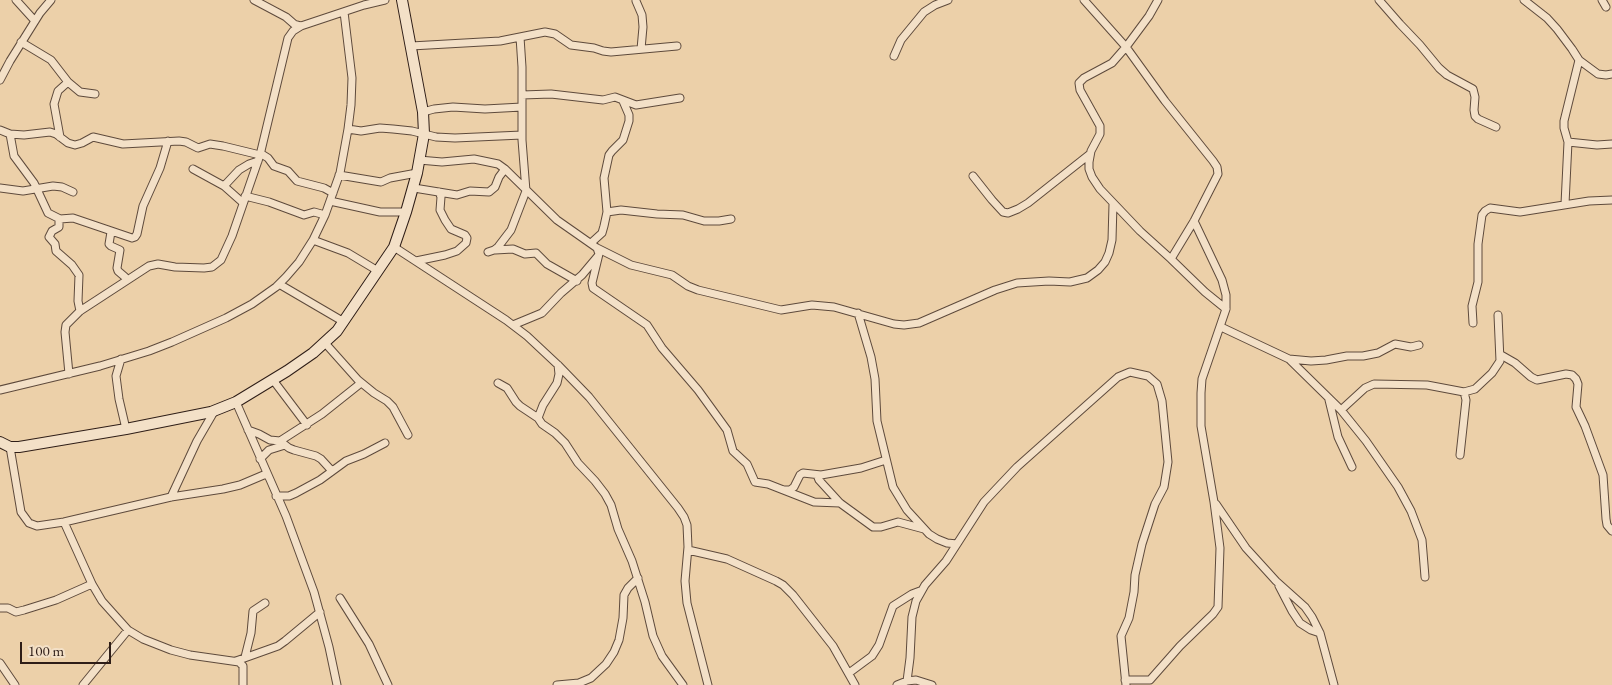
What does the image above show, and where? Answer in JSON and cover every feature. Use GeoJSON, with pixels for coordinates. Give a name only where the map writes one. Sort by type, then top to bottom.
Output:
{"type":"FeatureCollection","features":[{"type":"Feature","properties":{"kind":"street"},"geometry":{"type":"LineString","coordinates":[[16,0],[35,20]]}},
{"type":"Feature","properties":{"kind":"street"},"geometry":{"type":"LineString","coordinates":[[0,80],[3,68],[35,20],[51,0]]}},
{"type":"Feature","properties":{"kind":"street"},"geometry":{"type":"LineString","coordinates":[[254,0],[286,16],[294,24],[301,26]]}},
{"type":"Feature","properties":{"kind":"street"},"geometry":{"type":"LineString","coordinates":[[69,374],[66,325],[80,311],[126,280],[154,264],[188,268],[212,267],[217,265],[224,255],[259,157],[288,38],[293,31],[301,26],[385,0]]}},
{"type":"Feature","properties":{"kind":"street"},"geometry":{"type":"LineString","coordinates":[[0,442],[10,447],[19,447],[126,429],[216,410],[236,402],[273,380],[325,343],[344,322],[394,247],[414,188],[424,134],[423,112],[402,0]]}},
{"type":"Feature","properties":{"kind":"street"},"geometry":{"type":"LineString","coordinates":[[894,56],[901,40],[924,12],[948,0]]}},
{"type":"Feature","properties":{"kind":"street"},"geometry":{"type":"LineString","coordinates":[[1084,0],[1126,47],[1165,101],[1217,167],[1218,174],[1214,184],[1171,259]]}},
{"type":"Feature","properties":{"kind":"street"},"geometry":{"type":"LineString","coordinates":[[1158,0],[1149,16],[1126,47],[1112,62],[1084,78],[1079,84],[1080,90],[1100,126],[1100,134],[1088,162],[1089,169],[1100,189],[1113,204],[1226,310]]}},
{"type":"Feature","properties":{"kind":"street"},"geometry":{"type":"LineString","coordinates":[[1379,0],[1438,68],[1473,90],[1475,116],[1496,127]]}},
{"type":"Feature","properties":{"kind":"street"},"geometry":{"type":"LineString","coordinates":[[1524,0],[1547,18],[1572,48],[1579,60],[1598,74],[1612,74]]}},
{"type":"Feature","properties":{"kind":"street"},"geometry":{"type":"LineString","coordinates":[[636,1],[642,15],[641,49]]}},
{"type":"Feature","properties":{"kind":"street"},"geometry":{"type":"LineString","coordinates":[[0,390],[121,360],[156,348],[226,318],[252,304],[279,284],[299,262],[313,240],[325,215],[339,175],[348,129],[352,78],[344,12]]}},
{"type":"Feature","properties":{"kind":"street"},"geometry":{"type":"LineString","coordinates":[[412,46],[487,42],[546,32],[555,34],[576,46],[610,52],[677,46]]}},
{"type":"Feature","properties":{"kind":"street"},"geometry":{"type":"LineString","coordinates":[[520,37],[522,52],[522,135],[526,191],[511,230],[491,251],[513,248],[525,254],[536,253],[547,264],[576,281],[592,283]]}},
{"type":"Feature","properties":{"kind":"street"},"geometry":{"type":"LineString","coordinates":[[21,42],[51,60],[68,82],[80,92],[95,94]]}},
{"type":"Feature","properties":{"kind":"street"},"geometry":{"type":"LineString","coordinates":[[1566,204],[1568,142],[1564,121],[1579,60]]}},
{"type":"Feature","properties":{"kind":"street"},"geometry":{"type":"LineString","coordinates":[[60,136],[54,104],[58,91],[68,82]]}},
{"type":"Feature","properties":{"kind":"street"},"geometry":{"type":"LineString","coordinates":[[522,94],[558,94],[603,100],[615,97],[636,105],[680,98]]}},
{"type":"Feature","properties":{"kind":"street"},"geometry":{"type":"LineString","coordinates":[[513,325],[542,313],[561,292],[576,281],[596,249],[607,212],[604,178],[609,156],[623,140],[629,121],[629,115],[623,101]]}},
{"type":"Feature","properties":{"kind":"street"},"geometry":{"type":"LineString","coordinates":[[423,112],[444,108],[485,109],[522,107]]}},
{"type":"Feature","properties":{"kind":"street"},"geometry":{"type":"LineString","coordinates":[[348,129],[361,131],[393,128],[454,138],[522,135]]}},
{"type":"Feature","properties":{"kind":"street"},"geometry":{"type":"LineString","coordinates":[[0,130],[10,134],[24,135],[50,132],[60,136],[68,143],[76,145],[93,137],[123,144],[168,141],[186,142],[198,148],[208,144],[222,146],[268,158],[274,166],[288,171],[297,181],[324,188],[333,193]]}},
{"type":"Feature","properties":{"kind":"street"},"geometry":{"type":"LineString","coordinates":[[10,134],[14,156],[33,181],[48,213],[64,220],[74,218],[129,238],[135,237],[143,206],[160,168],[168,141]]}},
{"type":"Feature","properties":{"kind":"street"},"geometry":{"type":"LineString","coordinates":[[1568,142],[1597,145],[1612,144]]}},
{"type":"Feature","properties":{"kind":"street"},"geometry":{"type":"LineString","coordinates":[[973,176],[1003,212],[1008,213],[1028,202],[1091,153]]}},
{"type":"Feature","properties":{"kind":"street"},"geometry":{"type":"LineString","coordinates":[[224,186],[239,170],[259,157]]}},
{"type":"Feature","properties":{"kind":"street"},"geometry":{"type":"LineString","coordinates":[[419,160],[442,162],[474,159],[498,164],[566,228],[596,249],[631,265],[672,276],[698,290],[781,310],[819,305],[834,307],[894,324],[912,324],[926,320],[995,290],[1017,283],[1070,282],[1087,278],[1098,270],[1105,262],[1109,253],[1112,240],[1113,204]]}},
{"type":"Feature","properties":{"kind":"street"},"geometry":{"type":"LineString","coordinates":[[193,169],[244,199],[269,202],[304,214],[314,212],[325,215]]}},
{"type":"Feature","properties":{"kind":"street"},"geometry":{"type":"LineString","coordinates":[[414,188],[457,195],[477,190],[489,192],[495,187],[505,169]]}},
{"type":"Feature","properties":{"kind":"street"},"geometry":{"type":"LineString","coordinates":[[339,175],[381,182],[390,178],[417,173]]}},
{"type":"Feature","properties":{"kind":"street"},"geometry":{"type":"LineString","coordinates":[[0,188],[19,191],[52,186],[62,187],[73,192]]}},
{"type":"Feature","properties":{"kind":"street"},"geometry":{"type":"LineString","coordinates":[[416,260],[457,251],[466,243],[467,238],[465,235],[451,229],[444,220],[440,210],[441,197],[439,192]]}},
{"type":"Feature","properties":{"kind":"street"},"geometry":{"type":"LineString","coordinates":[[1473,323],[1472,306],[1478,282],[1478,244],[1483,213],[1490,208],[1520,212],[1566,204],[1612,200]]}},
{"type":"Feature","properties":{"kind":"street"},"geometry":{"type":"LineString","coordinates":[[330,201],[380,212],[406,212]]}},
{"type":"Feature","properties":{"kind":"street"},"geometry":{"type":"LineString","coordinates":[[607,212],[621,210],[683,215],[704,221],[719,221],[731,218]]}},
{"type":"Feature","properties":{"kind":"street"},"geometry":{"type":"LineString","coordinates":[[59,219],[59,227],[52,231],[50,237],[55,244],[56,252],[72,265],[79,275],[78,301],[80,311]]}},
{"type":"Feature","properties":{"kind":"street"},"geometry":{"type":"LineString","coordinates":[[907,681],[912,616],[920,591],[957,544],[984,502],[1034,451],[1118,377],[1130,372],[1148,376],[1157,384],[1162,401],[1168,462],[1164,487],[1155,504],[1142,544],[1135,575],[1129,618],[1121,636],[1126,683],[1150,680],[1155,676],[1180,646],[1218,607],[1220,548],[1214,502],[1200,426],[1202,379],[1226,310],[1226,289],[1194,221]]}},
{"type":"Feature","properties":{"kind":"street"},"geometry":{"type":"LineString","coordinates":[[111,232],[109,244],[120,250],[117,264],[118,271],[126,280]]}},
{"type":"Feature","properties":{"kind":"street"},"geometry":{"type":"LineString","coordinates":[[313,240],[348,253],[378,271]]}},
{"type":"Feature","properties":{"kind":"street"},"geometry":{"type":"LineString","coordinates":[[394,247],[527,336],[558,365],[609,421],[678,508],[687,525],[688,550],[685,581],[687,603],[708,685]]}},
{"type":"Feature","properties":{"kind":"street"},"geometry":{"type":"LineString","coordinates":[[596,249],[593,288],[647,325],[662,348],[698,390],[726,430],[733,451],[747,464],[755,482],[768,484],[814,502],[840,503]]}},
{"type":"Feature","properties":{"kind":"street"},"geometry":{"type":"LineString","coordinates":[[279,284],[344,322]]}},
{"type":"Feature","properties":{"kind":"street"},"geometry":{"type":"LineString","coordinates":[[858,313],[876,379],[877,421],[893,487],[907,510],[924,529],[947,544],[957,544]]}},
{"type":"Feature","properties":{"kind":"street"},"geometry":{"type":"LineString","coordinates":[[1341,410],[1365,388],[1374,384],[1427,385],[1464,392],[1475,389],[1492,373],[1500,360],[1498,315]]}},
{"type":"Feature","properties":{"kind":"street"},"geometry":{"type":"LineString","coordinates":[[1221,327],[1289,359],[1341,410],[1376,453],[1411,511],[1422,540],[1424,577]]}},
{"type":"Feature","properties":{"kind":"street"},"geometry":{"type":"LineString","coordinates":[[325,343],[361,383],[393,407],[408,436]]}},
{"type":"Feature","properties":{"kind":"street"},"geometry":{"type":"LineString","coordinates":[[1289,359],[1326,360],[1378,353],[1396,344],[1411,347],[1419,345]]}},
{"type":"Feature","properties":{"kind":"street"},"geometry":{"type":"LineString","coordinates":[[1501,355],[1537,380],[1566,374],[1572,375],[1576,379],[1578,384],[1576,407],[1603,475],[1606,519],[1607,525],[1612,531]]}},
{"type":"Feature","properties":{"kind":"street"},"geometry":{"type":"LineString","coordinates":[[121,360],[116,376],[126,429]]}},
{"type":"Feature","properties":{"kind":"street"},"geometry":{"type":"LineString","coordinates":[[538,418],[543,405],[557,383],[558,365]]}},
{"type":"Feature","properties":{"kind":"street"},"geometry":{"type":"LineString","coordinates":[[273,380],[307,425]]}},
{"type":"Feature","properties":{"kind":"street"},"geometry":{"type":"LineString","coordinates":[[260,459],[269,450],[283,443],[361,383]]}},
{"type":"Feature","properties":{"kind":"street"},"geometry":{"type":"LineString","coordinates":[[498,383],[507,388],[516,402],[538,418],[542,424],[565,443],[578,463],[605,494],[638,578],[653,636],[662,656],[683,685]]}},
{"type":"Feature","properties":{"kind":"street"},"geometry":{"type":"LineString","coordinates":[[1460,455],[1466,400],[1464,392]]}},
{"type":"Feature","properties":{"kind":"street"},"geometry":{"type":"LineString","coordinates":[[1328,397],[1338,437],[1352,467]]}},
{"type":"Feature","properties":{"kind":"street"},"geometry":{"type":"LineString","coordinates":[[236,402],[286,516],[314,592],[337,685]]}},
{"type":"Feature","properties":{"kind":"street"},"geometry":{"type":"LineString","coordinates":[[171,497],[197,441],[216,410]]}},
{"type":"Feature","properties":{"kind":"street"},"geometry":{"type":"LineString","coordinates":[[248,430],[270,440],[283,443],[294,450],[316,456],[332,471]]}},
{"type":"Feature","properties":{"kind":"street"},"geometry":{"type":"LineString","coordinates":[[276,496],[289,496],[296,493],[346,461],[385,443]]}},
{"type":"Feature","properties":{"kind":"street"},"geometry":{"type":"LineString","coordinates":[[10,447],[21,512],[29,523],[37,526],[64,522],[171,497],[223,489],[240,485],[266,474]]}},
{"type":"Feature","properties":{"kind":"street"},"geometry":{"type":"LineString","coordinates":[[784,490],[790,490],[794,487],[801,474],[817,475],[861,468],[886,460]]}},
{"type":"Feature","properties":{"kind":"street"},"geometry":{"type":"LineString","coordinates":[[817,475],[840,503],[873,527],[881,527],[898,522],[924,529]]}},
{"type":"Feature","properties":{"kind":"street"},"geometry":{"type":"LineString","coordinates":[[1214,502],[1238,538],[1276,581],[1305,607],[1312,617],[1320,633],[1334,685]]}},
{"type":"Feature","properties":{"kind":"street"},"geometry":{"type":"LineString","coordinates":[[64,522],[92,584],[102,601],[128,630],[143,639],[171,650],[190,655],[236,661],[243,666],[243,685]]}},
{"type":"Feature","properties":{"kind":"street"},"geometry":{"type":"LineString","coordinates":[[688,550],[727,559],[783,585],[833,646],[855,685]]}},
{"type":"Feature","properties":{"kind":"street"},"geometry":{"type":"LineString","coordinates":[[557,685],[585,681],[596,675],[606,664],[619,640],[623,618],[624,595],[638,578]]}},
{"type":"Feature","properties":{"kind":"street"},"geometry":{"type":"LineString","coordinates":[[1276,581],[1300,623],[1320,633]]}},
{"type":"Feature","properties":{"kind":"street"},"geometry":{"type":"LineString","coordinates":[[0,608],[8,608],[16,612],[24,610],[56,600],[92,584]]}},
{"type":"Feature","properties":{"kind":"street"},"geometry":{"type":"LineString","coordinates":[[849,673],[872,656],[879,645],[893,606],[920,591]]}},
{"type":"Feature","properties":{"kind":"street"},"geometry":{"type":"LineString","coordinates":[[340,598],[368,644],[386,677],[388,685]]}},
{"type":"Feature","properties":{"kind":"street"},"geometry":{"type":"LineString","coordinates":[[245,657],[251,633],[253,611],[265,603]]}},
{"type":"Feature","properties":{"kind":"street"},"geometry":{"type":"LineString","coordinates":[[236,661],[278,646],[320,612]]}},
{"type":"Feature","properties":{"kind":"street"},"geometry":{"type":"LineString","coordinates":[[83,685],[128,630]]}},
{"type":"Feature","properties":{"kind":"street"},"geometry":{"type":"LineString","coordinates":[[0,663],[15,685]]}},
{"type":"Feature","properties":{"kind":"street"},"geometry":{"type":"LineString","coordinates":[[897,685],[916,680],[932,685]]}}]}
